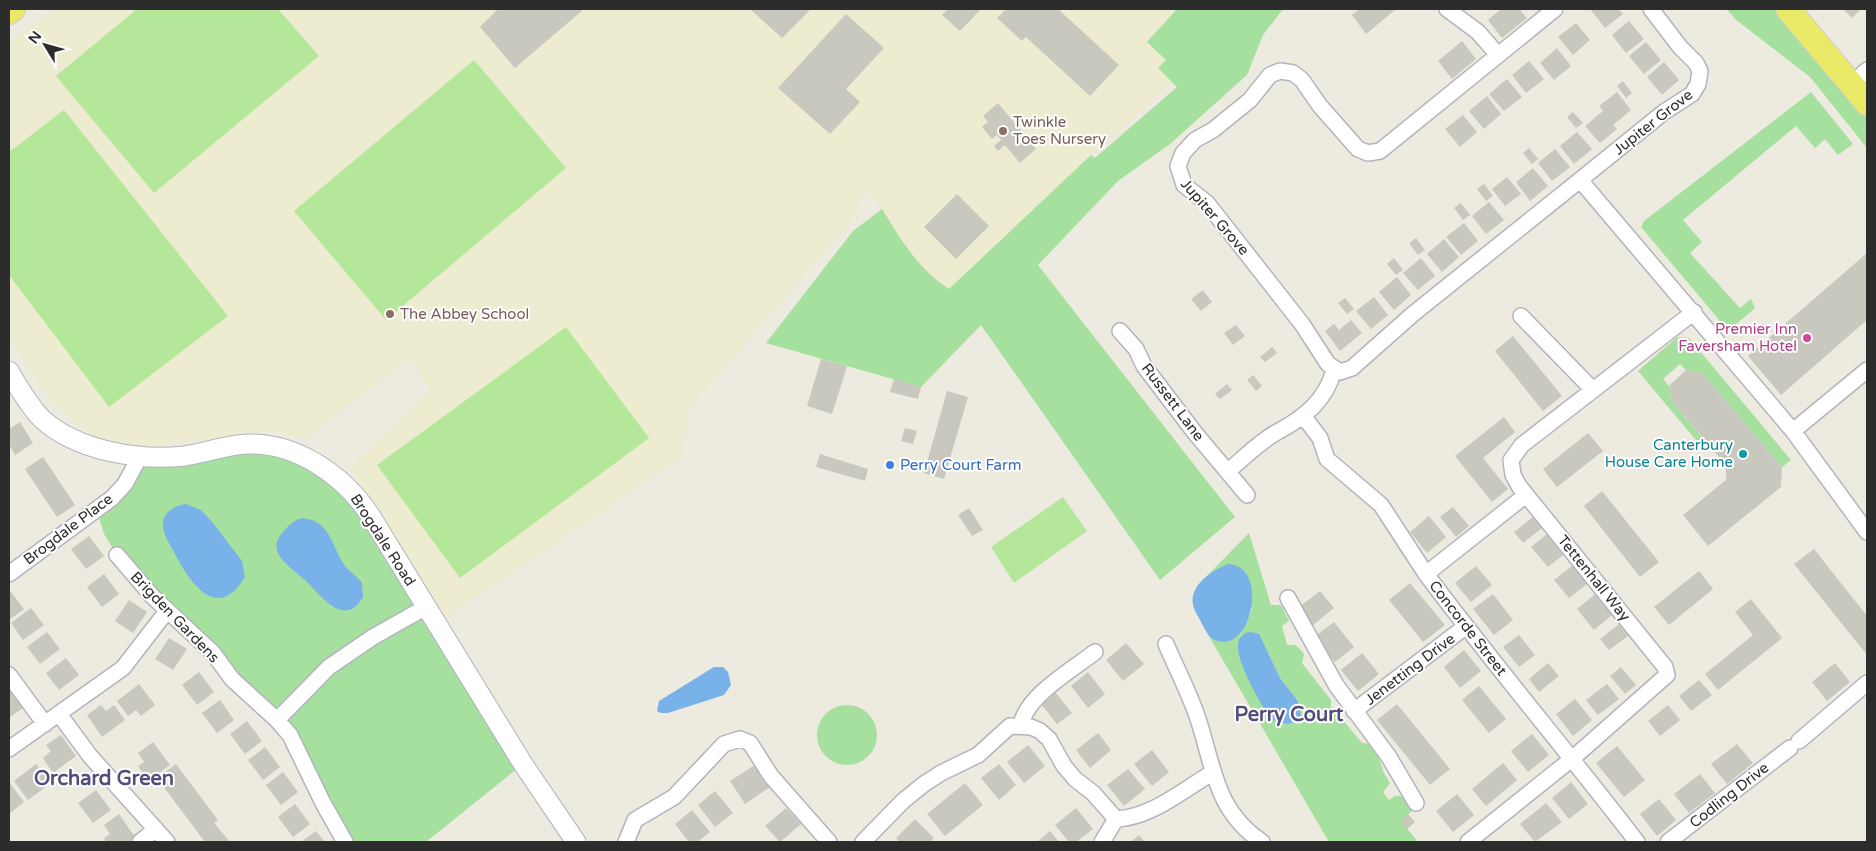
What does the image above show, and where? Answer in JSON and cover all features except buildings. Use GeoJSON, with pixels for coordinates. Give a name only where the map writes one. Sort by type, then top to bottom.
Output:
{"type":"FeatureCollection","features":[{"type":"Feature","properties":{"kind":"main road"},"geometry":{"type":"LineString","coordinates":[[9,12],[13,9]]}},
{"type":"Feature","properties":{"kind":"main road"},"geometry":{"type":"LineString","coordinates":[[1788,9],[1859,78],[1867,103]]}},
{"type":"Feature","properties":{"kind":"street"},"geometry":{"type":"LineString","coordinates":[[1447,9],[1473,27],[1498,55]]}},
{"type":"Feature","properties":{"kind":"street","name":"Jupiter Grove"},"geometry":{"type":"LineString","coordinates":[[1555,9],[1388,146],[1374,153],[1364,152],[1353,146],[1298,75],[1280,71],[1270,75],[1250,100],[1213,130],[1195,140],[1183,154],[1178,166],[1184,185],[1207,203],[1302,324],[1334,370],[1345,372],[1352,368],[1413,314],[1664,112],[1692,94],[1698,84],[1700,71],[1696,63],[1680,47],[1651,9]]}},
{"type":"Feature","properties":{"kind":"street"},"geometry":{"type":"LineString","coordinates":[[1580,180],[1694,312],[1793,431],[1867,532]]}},
{"type":"Feature","properties":{"kind":"street","name":"Tettenhall Way"},"geometry":{"type":"LineString","coordinates":[[1468,842],[1573,758],[1665,679],[1667,672],[1526,495],[1512,475],[1511,460],[1515,451],[1694,312]]}},
{"type":"Feature","properties":{"kind":"street"},"geometry":{"type":"LineString","coordinates":[[1521,316],[1593,390]]}},
{"type":"Feature","properties":{"kind":"street","name":"Russett Lane"},"geometry":{"type":"LineString","coordinates":[[1120,331],[1136,349],[1151,376],[1247,495]]}},
{"type":"Feature","properties":{"kind":"street"},"geometry":{"type":"LineString","coordinates":[[1228,471],[1279,431],[1304,417],[1324,393],[1334,370]]}},
{"type":"Feature","properties":{"kind":"street"},"geometry":{"type":"LineString","coordinates":[[1793,431],[1867,370]]}},
{"type":"Feature","properties":{"kind":"street","name":"Brogdale Road"},"geometry":{"type":"LineString","coordinates":[[9,371],[34,410],[60,431],[101,449],[140,456],[183,456],[248,444],[272,447],[314,462],[339,478],[360,499],[462,662],[527,771],[576,842]]}},
{"type":"Feature","properties":{"kind":"street"},"geometry":{"type":"LineString","coordinates":[[1304,417],[1320,438],[1327,459],[1381,505],[1426,574]]}},
{"type":"Feature","properties":{"kind":"street","name":"Brogdale Place"},"geometry":{"type":"LineString","coordinates":[[9,574],[112,498],[125,484],[140,456]]}},
{"type":"Feature","properties":{"kind":"street","name":"Concorde Street"},"geometry":{"type":"LineString","coordinates":[[1526,495],[1426,574],[1465,627],[1573,758]]}},
{"type":"Feature","properties":{"kind":"street","name":"Brigden Gardens"},"geometry":{"type":"LineString","coordinates":[[117,555],[167,611],[204,644],[232,679],[277,720],[296,743],[316,789],[345,842]]}},
{"type":"Feature","properties":{"kind":"street","name":"Jenetting Drive"},"geometry":{"type":"LineString","coordinates":[[1288,598],[1328,672],[1354,711],[1389,757],[1416,803]]}},
{"type":"Feature","properties":{"kind":"street"},"geometry":{"type":"LineString","coordinates":[[277,720],[316,678],[334,663],[373,637],[426,607]]}},
{"type":"Feature","properties":{"kind":"street"},"geometry":{"type":"LineString","coordinates":[[9,749],[123,668],[167,611]]}},
{"type":"Feature","properties":{"kind":"street","name":"Jenetting Drive"},"geometry":{"type":"LineString","coordinates":[[1354,711],[1465,627]]}},
{"type":"Feature","properties":{"kind":"street"},"geometry":{"type":"LineString","coordinates":[[1166,644],[1199,721],[1212,773],[1221,796],[1252,836],[1262,842]]}},
{"type":"Feature","properties":{"kind":"street"},"geometry":{"type":"LineString","coordinates":[[1021,725],[1024,714],[1031,702],[1095,652]]}},
{"type":"Feature","properties":{"kind":"street"},"geometry":{"type":"LineString","coordinates":[[9,676],[45,724]]}},
{"type":"Feature","properties":{"kind":"street","name":"Codling Drive"},"geometry":{"type":"LineString","coordinates":[[1668,842],[1794,744],[1867,683]]}},
{"type":"Feature","properties":{"kind":"street"},"geometry":{"type":"LineString","coordinates":[[59,714],[90,756],[167,842]]}},
{"type":"Feature","properties":{"kind":"street"},"geometry":{"type":"LineString","coordinates":[[863,842],[903,801],[924,784],[978,755],[1010,726],[1021,725],[1036,729],[1049,739],[1064,766],[1075,779],[1093,793],[1116,819]]}},
{"type":"Feature","properties":{"kind":"street"},"geometry":{"type":"LineString","coordinates":[[626,842],[635,820],[678,794],[724,744],[740,739],[750,743],[771,776],[829,842]]}},
{"type":"Feature","properties":{"kind":"street"},"geometry":{"type":"LineString","coordinates":[[1573,758],[1637,842]]}},
{"type":"Feature","properties":{"kind":"street"},"geometry":{"type":"LineString","coordinates":[[1116,819],[1128,818],[1145,812],[1212,773]]}},
{"type":"Feature","properties":{"kind":"street"},"geometry":{"type":"LineString","coordinates":[[1102,842],[1116,819]]}},
{"type":"Feature","properties":{"kind":"street"},"geometry":{"type":"LineString","coordinates":[[140,842],[156,829]]}},
{"type":"Feature","properties":{"kind":"shaded area","name":"The Abbey School"},"geometry":{"type":"Polygon","coordinates":[[[55,9],[1177,9],[1147,41],[1166,60],[1159,69],[1173,82],[1091,155],[949,289],[927,272],[911,256],[868,190],[859,200],[857,214],[690,407],[681,457],[444,620],[350,467],[430,391],[411,357],[305,439],[271,431],[141,448],[116,446],[82,429],[50,400],[9,339],[9,43],[55,9]]]}},
{"type":"Feature","properties":{"kind":"green space"},"geometry":{"type":"Polygon","coordinates":[[[137,9],[278,9],[319,56],[154,193],[56,76],[137,9]]]}},
{"type":"Feature","properties":{"kind":"green space"},"geometry":{"type":"Polygon","coordinates":[[[1177,9],[1283,9],[1263,35],[1247,75],[1170,144],[1118,181],[1038,265],[1235,517],[1160,580],[981,325],[921,387],[766,343],[853,231],[882,209],[919,263],[949,289],[1091,155],[1095,158],[1177,87],[1158,68],[1166,60],[1147,42],[1177,9]]]}},
{"type":"Feature","properties":{"kind":"green space"},"geometry":{"type":"Polygon","coordinates":[[[1727,9],[1780,9],[1867,108],[1867,148],[1810,77],[1735,19],[1727,9]]]}},
{"type":"Feature","properties":{"kind":"green space"},"geometry":{"type":"Polygon","coordinates":[[[474,60],[566,168],[386,320],[294,211],[474,60]]]}},
{"type":"Feature","properties":{"kind":"green space"},"geometry":{"type":"Polygon","coordinates":[[[1811,92],[1853,144],[1838,155],[1825,139],[1815,148],[1796,126],[1683,220],[1702,242],[1690,253],[1740,308],[1751,299],[1755,308],[1734,326],[1725,327],[1641,227],[1644,221],[1811,92]]]}},
{"type":"Feature","properties":{"kind":"green space"},"geometry":{"type":"Polygon","coordinates":[[[64,110],[228,316],[109,407],[9,275],[9,152],[64,110]]]}},
{"type":"Feature","properties":{"kind":"green space"},"geometry":{"type":"Polygon","coordinates":[[[566,327],[649,438],[460,578],[377,465],[566,327]]]}},
{"type":"Feature","properties":{"kind":"green space"},"geometry":{"type":"Polygon","coordinates":[[[1677,337],[1689,338],[1791,460],[1782,467],[1702,373],[1686,370],[1680,364],[1663,379],[1669,386],[1672,402],[1706,442],[1701,446],[1638,371],[1677,337]]]}},
{"type":"Feature","properties":{"kind":"green space"},"geometry":{"type":"Polygon","coordinates":[[[248,444],[339,478],[523,764],[426,842],[345,842],[295,743],[117,555],[104,534],[97,510],[140,456],[248,444]]]}},
{"type":"Feature","properties":{"kind":"green space"},"geometry":{"type":"Polygon","coordinates":[[[1063,497],[1087,531],[1014,583],[991,547],[1063,497]]]}},
{"type":"Feature","properties":{"kind":"green space"},"geometry":{"type":"Polygon","coordinates":[[[1249,533],[1271,605],[1281,605],[1289,621],[1282,626],[1287,645],[1296,645],[1304,654],[1302,663],[1331,700],[1331,706],[1362,743],[1374,744],[1384,773],[1390,783],[1383,792],[1389,800],[1395,796],[1401,796],[1413,810],[1401,821],[1418,842],[1329,842],[1207,633],[1222,642],[1234,637],[1242,630],[1252,608],[1211,573],[1197,586],[1249,533]],[[1265,648],[1247,673],[1268,714],[1276,721],[1289,724],[1301,716],[1298,701],[1280,678],[1265,648]]]}},
{"type":"Feature","properties":{"kind":"green space"},"geometry":{"type":"Polygon","coordinates":[[[841,705],[853,705],[864,710],[872,718],[877,729],[875,747],[864,760],[853,765],[841,765],[830,760],[822,752],[817,741],[817,729],[822,718],[830,710],[841,705]]]}},
{"type":"Feature","properties":{"kind":"water"},"geometry":{"type":"Polygon","coordinates":[[[186,504],[201,510],[242,561],[245,577],[235,590],[225,597],[215,598],[197,587],[181,566],[163,529],[163,521],[167,513],[178,506],[186,504]]]}},
{"type":"Feature","properties":{"kind":"water"},"geometry":{"type":"Polygon","coordinates":[[[302,518],[312,520],[325,529],[345,566],[362,583],[363,597],[356,606],[348,610],[340,610],[332,606],[287,565],[278,553],[276,547],[283,532],[296,520],[302,518]]]}},
{"type":"Feature","properties":{"kind":"water"},"geometry":{"type":"Polygon","coordinates":[[[1228,564],[1241,568],[1249,579],[1252,593],[1251,608],[1246,623],[1239,635],[1228,641],[1215,640],[1205,630],[1194,609],[1193,598],[1198,585],[1203,579],[1228,564]]]}},
{"type":"Feature","properties":{"kind":"water"},"geometry":{"type":"Polygon","coordinates":[[[1245,633],[1259,634],[1280,678],[1298,701],[1301,716],[1295,722],[1285,724],[1273,720],[1262,705],[1245,673],[1238,646],[1242,636],[1245,633]]]}},
{"type":"Feature","properties":{"kind":"water"},"geometry":{"type":"Polygon","coordinates":[[[714,667],[723,667],[728,672],[731,685],[724,695],[668,713],[657,711],[659,701],[714,667]]]}},
{"type":"Feature","properties":{"kind":"place","name":"Twinkle Toes Nursery"},"geometry":{"type":"Point","coordinates":[1003,131]}},
{"type":"Feature","properties":{"kind":"place","name":"The Abbey School"},"geometry":{"type":"Point","coordinates":[390,314]}},
{"type":"Feature","properties":{"kind":"place","name":"Premier Inn Faversham Hotel"},"geometry":{"type":"Point","coordinates":[1807,338]}},
{"type":"Feature","properties":{"kind":"place","name":"Canterbury House Care Home"},"geometry":{"type":"Point","coordinates":[1743,454]}},
{"type":"Feature","properties":{"kind":"place","name":"Perry Court Farm"},"geometry":{"type":"Point","coordinates":[890,465]}},
{"type":"Feature","properties":{"kind":"district","name":"Perry Court"},"geometry":{"type":"Point","coordinates":[1289,714]}},
{"type":"Feature","properties":{"kind":"district","name":"Orchard Green"},"geometry":{"type":"Point","coordinates":[104,778]}}]}
